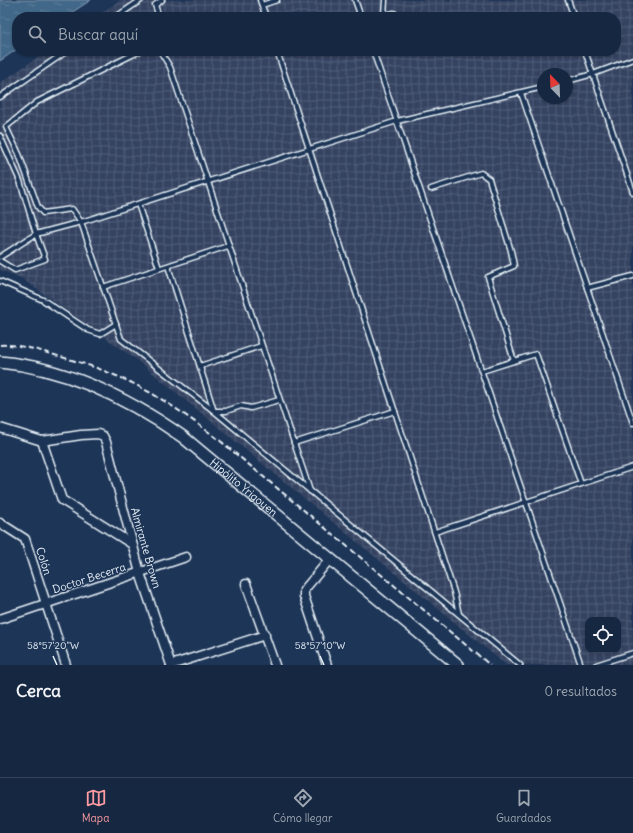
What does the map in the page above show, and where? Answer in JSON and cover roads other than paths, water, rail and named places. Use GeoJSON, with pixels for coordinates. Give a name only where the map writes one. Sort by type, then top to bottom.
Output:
{"type":"FeatureCollection","features":[{"type":"Feature","properties":{"kind":"street","name":"Hipólito Yrigoyen"},"geometry":{"type":"LineString","coordinates":[[0,362],[31,366],[76,379],[122,400],[155,418],[183,438],[458,665]]}},
{"type":"Feature","properties":{"kind":"street"},"geometry":{"type":"LineString","coordinates":[[0,428],[42,441],[62,500],[132,544]]}},
{"type":"Feature","properties":{"kind":"street","name":"Almirante Brown"},"geometry":{"type":"LineString","coordinates":[[42,441],[81,435],[98,434],[103,436],[106,442],[140,573],[171,665]]}},
{"type":"Feature","properties":{"kind":"street","name":"Colón"},"geometry":{"type":"LineString","coordinates":[[0,523],[25,539],[66,665]]}},
{"type":"Feature","properties":{"kind":"street","name":"Doctor Becerra"},"geometry":{"type":"LineString","coordinates":[[0,619],[186,557]]}},
{"type":"Feature","properties":{"kind":"street"},"geometry":{"type":"LineString","coordinates":[[327,665],[304,596],[304,590],[330,559]]}},
{"type":"Feature","properties":{"kind":"street"},"geometry":{"type":"LineString","coordinates":[[246,584],[275,665]]}},
{"type":"Feature","properties":{"kind":"street"},"geometry":{"type":"LineString","coordinates":[[171,665],[265,635]]}},
{"type":"Feature","properties":{"kind":"lane"},"geometry":{"type":"LineString","coordinates":[[123,12],[141,0]]}},
{"type":"Feature","properties":{"kind":"lane"},"geometry":{"type":"LineString","coordinates":[[157,12],[155,5],[162,0]]}},
{"type":"Feature","properties":{"kind":"lane"},"geometry":{"type":"LineString","coordinates":[[260,0],[264,12]]}},
{"type":"Feature","properties":{"kind":"lane"},"geometry":{"type":"LineString","coordinates":[[262,5],[277,0]]}},
{"type":"Feature","properties":{"kind":"lane"},"geometry":{"type":"LineString","coordinates":[[355,0],[360,12]]}},
{"type":"Feature","properties":{"kind":"lane"},"geometry":{"type":"LineString","coordinates":[[384,12],[385,0]]}},
{"type":"Feature","properties":{"kind":"lane"},"geometry":{"type":"LineString","coordinates":[[568,0],[572,12]]}},
{"type":"Feature","properties":{"kind":"lane"},"geometry":{"type":"LineString","coordinates":[[0,97],[60,56]]}},
{"type":"Feature","properties":{"kind":"lane"},"geometry":{"type":"LineString","coordinates":[[130,56],[37,102],[6,127],[19,154],[38,207],[43,213],[72,209],[81,222],[121,339],[214,411],[520,665]]}},
{"type":"Feature","properties":{"kind":"lane"},"geometry":{"type":"LineString","coordinates":[[163,56],[170,67],[310,492]]}},
{"type":"Feature","properties":{"kind":"lane"},"geometry":{"type":"LineString","coordinates":[[279,56],[454,592],[459,614]]}},
{"type":"Feature","properties":{"kind":"lane"},"geometry":{"type":"LineString","coordinates":[[375,56],[581,665]]}},
{"type":"Feature","properties":{"kind":"lane"},"geometry":{"type":"LineString","coordinates":[[587,56],[633,192]]}},
{"type":"Feature","properties":{"kind":"lane"},"geometry":{"type":"LineString","coordinates":[[573,79],[633,60]]}},
{"type":"Feature","properties":{"kind":"lane"},"geometry":{"type":"LineString","coordinates":[[0,257],[36,234],[81,222],[397,121],[537,88]]}},
{"type":"Feature","properties":{"kind":"lane"},"geometry":{"type":"LineString","coordinates":[[521,92],[633,423]]}},
{"type":"Feature","properties":{"kind":"lane"},"geometry":{"type":"LineString","coordinates":[[0,136],[1,142],[20,181],[45,259],[15,270],[0,261]]}},
{"type":"Feature","properties":{"kind":"lane"},"geometry":{"type":"LineString","coordinates":[[431,189],[481,173],[489,179],[512,251],[514,266],[488,277],[514,361]]}},
{"type":"Feature","properties":{"kind":"lane"},"geometry":{"type":"LineString","coordinates":[[138,204],[159,268]]}},
{"type":"Feature","properties":{"kind":"lane"},"geometry":{"type":"LineString","coordinates":[[103,286],[228,246]]}},
{"type":"Feature","properties":{"kind":"lane"},"geometry":{"type":"LineString","coordinates":[[168,266],[214,411]]}},
{"type":"Feature","properties":{"kind":"lane"},"geometry":{"type":"LineString","coordinates":[[587,288],[633,276]]}},
{"type":"Feature","properties":{"kind":"lane"},"geometry":{"type":"LineString","coordinates":[[0,281],[43,300],[88,330],[100,334],[116,324]]}},
{"type":"Feature","properties":{"kind":"lane"},"geometry":{"type":"LineString","coordinates":[[200,366],[261,346]]}},
{"type":"Feature","properties":{"kind":"lane"},"geometry":{"type":"LineString","coordinates":[[482,371],[536,354],[580,484]]}},
{"type":"Feature","properties":{"kind":"lane"},"geometry":{"type":"LineString","coordinates":[[214,411],[226,411],[241,406],[251,408],[279,400]]}},
{"type":"Feature","properties":{"kind":"lane"},"geometry":{"type":"LineString","coordinates":[[294,444],[395,411]]}},
{"type":"Feature","properties":{"kind":"lane"},"geometry":{"type":"LineString","coordinates":[[434,532],[633,467]]}},
{"type":"Feature","properties":{"kind":"lane"},"geometry":{"type":"LineString","coordinates":[[596,665],[633,653]]}},
{"type":"Feature","properties":{"kind":"water"},"geometry":{"type":"Polygon","coordinates":[[[0,0],[91,0],[73,12],[12,12],[12,53],[0,61],[0,0]]]}},
{"type":"Feature","properties":{"kind":"railway"},"geometry":{"type":"LineString","coordinates":[[0,345],[19,346],[91,366],[128,381],[168,404],[218,439],[490,665]]}}]}
